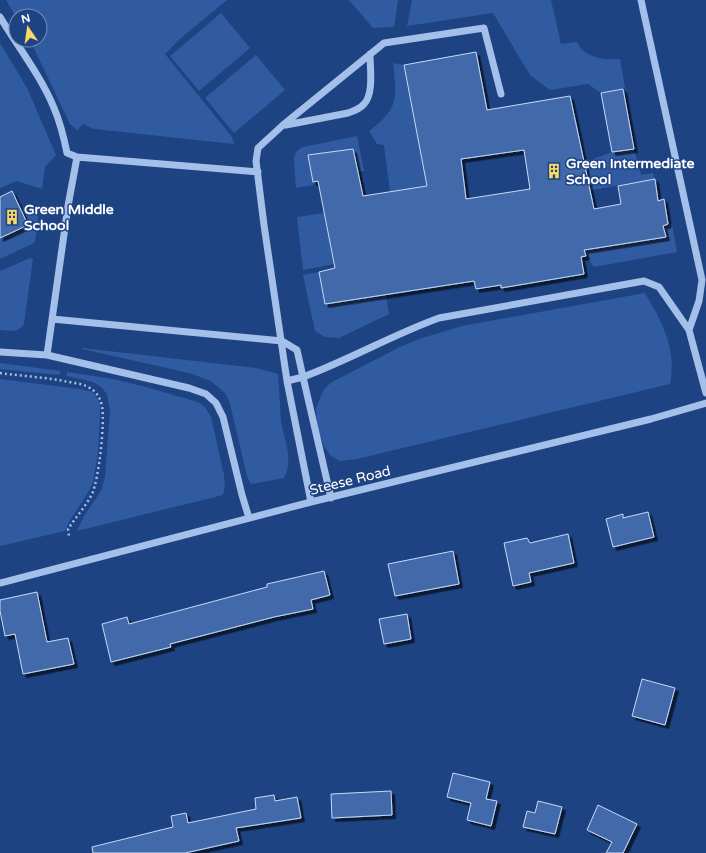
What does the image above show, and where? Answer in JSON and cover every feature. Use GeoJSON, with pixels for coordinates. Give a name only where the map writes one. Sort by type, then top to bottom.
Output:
{"type":"FeatureCollection","features":[{"type":"Feature","properties":{"kind":"street"},"geometry":{"type":"LineString","coordinates":[[641,0],[702,280],[699,301],[689,330]]}},
{"type":"Feature","properties":{"kind":"street"},"geometry":{"type":"LineString","coordinates":[[0,17],[39,79],[54,108],[63,134],[67,153],[77,157],[258,172]]}},
{"type":"Feature","properties":{"kind":"street"},"geometry":{"type":"LineString","coordinates":[[311,502],[287,380],[256,161],[258,148],[283,125],[384,43],[484,28],[501,94]]}},
{"type":"Feature","properties":{"kind":"street"},"geometry":{"type":"LineString","coordinates":[[283,125],[348,113],[357,110],[364,105],[368,99],[370,90],[370,54]]}},
{"type":"Feature","properties":{"kind":"street"},"geometry":{"type":"LineString","coordinates":[[47,355],[68,206],[77,157]]}},
{"type":"Feature","properties":{"kind":"street"},"geometry":{"type":"LineString","coordinates":[[287,380],[303,377],[323,370],[412,328],[439,318],[644,281],[659,287],[689,330],[706,393]]}},
{"type":"Feature","properties":{"kind":"street"},"geometry":{"type":"LineString","coordinates":[[52,319],[282,341],[296,350],[331,498]]}},
{"type":"Feature","properties":{"kind":"street"},"geometry":{"type":"LineString","coordinates":[[0,352],[47,355],[189,388],[206,394],[216,403],[223,417],[249,518]]}},
{"type":"Feature","properties":{"kind":"street","name":"Steese Road"},"geometry":{"type":"LineString","coordinates":[[0,583],[311,502],[651,419],[706,403]]}},
{"type":"Feature","properties":{"kind":"path"},"geometry":{"type":"LineString","coordinates":[[0,373],[75,383],[87,387],[98,395],[102,406],[102,421],[99,464],[96,481],[92,493],[68,530],[69,536]]}},
{"type":"Feature","properties":{"kind":"shaded area"},"geometry":{"type":"Polygon","coordinates":[[[6,0],[227,0],[181,38],[165,54],[232,137],[234,144],[94,129],[83,124],[77,130],[70,124],[34,48],[48,48],[48,8],[11,8],[6,0]]]}},
{"type":"Feature","properties":{"kind":"shaded area"},"geometry":{"type":"Polygon","coordinates":[[[349,0],[398,0],[394,27],[373,28],[349,0]]]}},
{"type":"Feature","properties":{"kind":"shaded area"},"geometry":{"type":"Polygon","coordinates":[[[412,0],[551,0],[561,44],[577,42],[584,51],[598,58],[620,59],[625,88],[601,93],[588,84],[550,90],[530,75],[493,13],[407,26],[412,0]]]}},
{"type":"Feature","properties":{"kind":"shaded area"},"geometry":{"type":"Polygon","coordinates":[[[221,13],[250,48],[199,91],[170,56],[221,13]]]}},
{"type":"Feature","properties":{"kind":"shaded area"},"geometry":{"type":"Polygon","coordinates":[[[0,43],[27,88],[56,155],[45,167],[42,189],[17,181],[0,188],[0,43]]]}},
{"type":"Feature","properties":{"kind":"shaded area"},"geometry":{"type":"Polygon","coordinates":[[[256,55],[285,90],[234,133],[205,98],[256,55]]]}},
{"type":"Feature","properties":{"kind":"shaded area"},"geometry":{"type":"Polygon","coordinates":[[[393,63],[404,65],[427,186],[390,192],[384,145],[377,144],[369,131],[386,116],[394,102],[395,85],[393,63]]]}},
{"type":"Feature","properties":{"kind":"shaded area"},"geometry":{"type":"Polygon","coordinates":[[[357,136],[364,171],[358,172],[353,149],[309,155],[313,182],[315,181],[313,185],[296,188],[294,158],[299,149],[357,136]]]}},
{"type":"Feature","properties":{"kind":"shaded area"},"geometry":{"type":"Polygon","coordinates":[[[634,149],[641,175],[653,173],[655,179],[586,191],[580,164],[612,152],[634,149]]]}},
{"type":"Feature","properties":{"kind":"shaded area"},"geometry":{"type":"Polygon","coordinates":[[[31,206],[39,208],[34,243],[0,259],[0,238],[28,225],[20,209],[31,206]]]}},
{"type":"Feature","properties":{"kind":"shaded area"},"geometry":{"type":"Polygon","coordinates":[[[324,213],[334,264],[303,270],[297,217],[324,213]]]}},
{"type":"Feature","properties":{"kind":"shaded area"},"geometry":{"type":"Polygon","coordinates":[[[672,224],[677,252],[594,267],[586,256],[584,250],[666,237],[663,226],[672,224]]]}},
{"type":"Feature","properties":{"kind":"shaded area"},"geometry":{"type":"Polygon","coordinates":[[[30,258],[33,259],[24,324],[16,330],[0,330],[0,271],[30,258]]]}},
{"type":"Feature","properties":{"kind":"shaded area"},"geometry":{"type":"Polygon","coordinates":[[[319,272],[325,304],[386,295],[389,314],[339,338],[325,337],[315,331],[303,275],[319,272]]]}},
{"type":"Feature","properties":{"kind":"shaded area"},"geometry":{"type":"Polygon","coordinates":[[[645,293],[662,325],[670,347],[672,371],[670,384],[357,459],[340,461],[331,456],[324,446],[317,427],[316,409],[325,388],[332,382],[400,347],[422,338],[462,326],[645,293]]]}},
{"type":"Feature","properties":{"kind":"shaded area"},"geometry":{"type":"Polygon","coordinates":[[[82,348],[256,368],[278,374],[281,421],[288,457],[287,471],[284,478],[251,484],[247,476],[230,404],[226,394],[211,381],[192,374],[82,348]]]}},
{"type":"Feature","properties":{"kind":"shaded area"},"geometry":{"type":"Polygon","coordinates":[[[0,363],[61,371],[59,375],[0,369],[0,363]]]}},
{"type":"Feature","properties":{"kind":"shaded area"},"geometry":{"type":"Polygon","coordinates":[[[67,372],[113,379],[146,387],[198,402],[205,407],[211,417],[224,475],[225,486],[223,495],[77,531],[84,516],[101,491],[105,477],[110,411],[107,394],[101,387],[93,382],[67,376],[67,372]]]}},
{"type":"Feature","properties":{"kind":"shaded area"},"geometry":{"type":"Polygon","coordinates":[[[0,379],[93,392],[100,403],[100,416],[98,452],[93,483],[65,531],[0,546],[0,379]]]}},
{"type":"Feature","properties":{"kind":"building","name":"Green Intermediate School"},"geometry":{"type":"Polygon","coordinates":[[[476,52],[487,110],[570,96],[594,209],[621,204],[618,186],[655,179],[658,201],[664,199],[668,224],[663,226],[666,237],[584,250],[586,256],[581,257],[584,274],[501,288],[501,285],[476,289],[474,281],[325,304],[319,272],[335,268],[318,181],[313,182],[308,155],[353,149],[363,196],[427,186],[404,65],[476,52]],[[524,150],[461,159],[466,199],[530,189],[524,150]]]}},
{"type":"Feature","properties":{"kind":"building"},"geometry":{"type":"Polygon","coordinates":[[[623,89],[634,149],[612,152],[601,93],[623,89]]]}},
{"type":"Feature","properties":{"kind":"building","name":"Green Middle School"},"geometry":{"type":"Polygon","coordinates":[[[12,191],[28,225],[0,238],[0,197],[12,191]]]}},
{"type":"Feature","properties":{"kind":"building"},"geometry":{"type":"Polygon","coordinates":[[[648,512],[654,537],[613,547],[606,519],[623,514],[623,518],[648,512]]]}},
{"type":"Feature","properties":{"kind":"building"},"geometry":{"type":"Polygon","coordinates":[[[568,534],[574,563],[529,573],[531,582],[513,586],[504,543],[527,538],[530,543],[568,534]]]}},
{"type":"Feature","properties":{"kind":"building"},"geometry":{"type":"Polygon","coordinates":[[[453,551],[459,584],[395,596],[388,564],[453,551]]]}},
{"type":"Feature","properties":{"kind":"building"},"geometry":{"type":"Polygon","coordinates":[[[324,571],[330,595],[311,600],[313,609],[274,617],[170,644],[171,647],[111,662],[102,624],[127,617],[129,624],[267,587],[267,584],[324,571]]]}},
{"type":"Feature","properties":{"kind":"building"},"geometry":{"type":"Polygon","coordinates":[[[37,592],[47,642],[68,638],[74,664],[23,674],[15,634],[5,636],[0,611],[0,600],[37,592]]]}},
{"type":"Feature","properties":{"kind":"building"},"geometry":{"type":"Polygon","coordinates":[[[407,614],[411,639],[384,644],[379,619],[407,614]]]}},
{"type":"Feature","properties":{"kind":"building"},"geometry":{"type":"Polygon","coordinates":[[[642,679],[675,688],[665,725],[632,716],[642,679]]]}},
{"type":"Feature","properties":{"kind":"building"},"geometry":{"type":"Polygon","coordinates":[[[453,773],[490,782],[486,799],[497,801],[491,826],[467,820],[471,803],[447,797],[453,773]]]}},
{"type":"Feature","properties":{"kind":"building"},"geometry":{"type":"Polygon","coordinates":[[[391,791],[392,815],[332,818],[331,794],[391,791]]]}},
{"type":"Feature","properties":{"kind":"building"},"geometry":{"type":"Polygon","coordinates":[[[274,795],[275,801],[297,797],[301,818],[236,828],[239,841],[185,853],[93,853],[92,847],[173,827],[171,816],[186,813],[188,823],[256,809],[255,798],[274,795]]]}},
{"type":"Feature","properties":{"kind":"building"},"geometry":{"type":"Polygon","coordinates":[[[538,801],[562,807],[555,834],[523,827],[527,811],[535,813],[538,801]]]}},
{"type":"Feature","properties":{"kind":"building"},"geometry":{"type":"Polygon","coordinates":[[[598,805],[637,824],[623,853],[606,853],[612,842],[587,830],[598,805]]]}},
{"type":"Feature","properties":{"kind":"place","name":"Green Intermediate School"},"geometry":{"type":"Point","coordinates":[554,171]}},
{"type":"Feature","properties":{"kind":"place","name":"Green Middle School"},"geometry":{"type":"Point","coordinates":[12,217]}}]}
